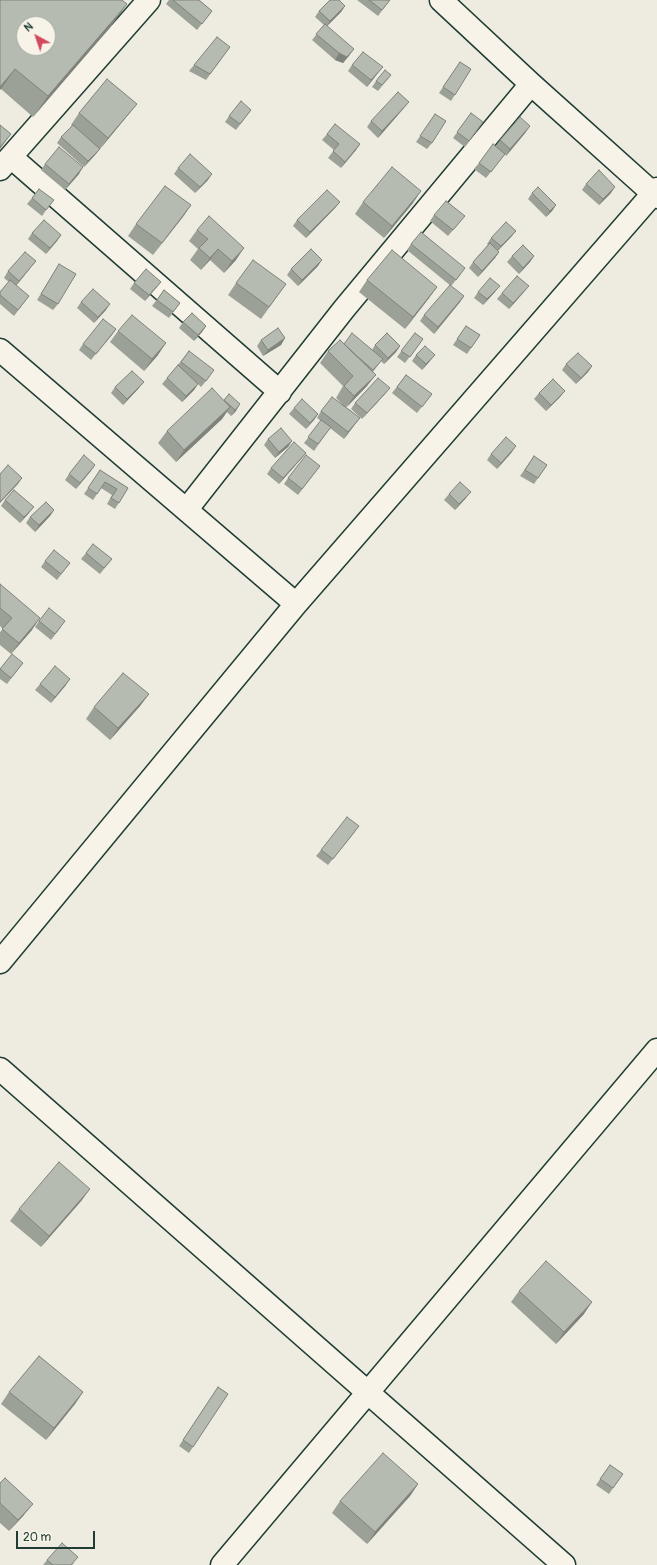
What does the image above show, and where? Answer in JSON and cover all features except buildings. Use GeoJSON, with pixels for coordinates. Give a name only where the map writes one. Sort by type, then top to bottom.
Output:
{"type":"FeatureCollection","features":[{"type":"Feature","properties":{"kind":"street"},"geometry":{"type":"LineString","coordinates":[[149,0],[5,163],[280,392]]}},
{"type":"Feature","properties":{"kind":"street"},"geometry":{"type":"LineString","coordinates":[[0,962],[296,604],[656,193],[531,84],[442,0]]}},
{"type":"Feature","properties":{"kind":"street"},"geometry":{"type":"LineString","coordinates":[[187,509],[344,309],[531,84]]}},
{"type":"Feature","properties":{"kind":"street"},"geometry":{"type":"LineString","coordinates":[[0,350],[296,604]]}},
{"type":"Feature","properties":{"kind":"street"},"geometry":{"type":"LineString","coordinates":[[222,1565],[657,1050]]}},
{"type":"Feature","properties":{"kind":"street"},"geometry":{"type":"LineString","coordinates":[[0,1069],[564,1565]]}}]}
